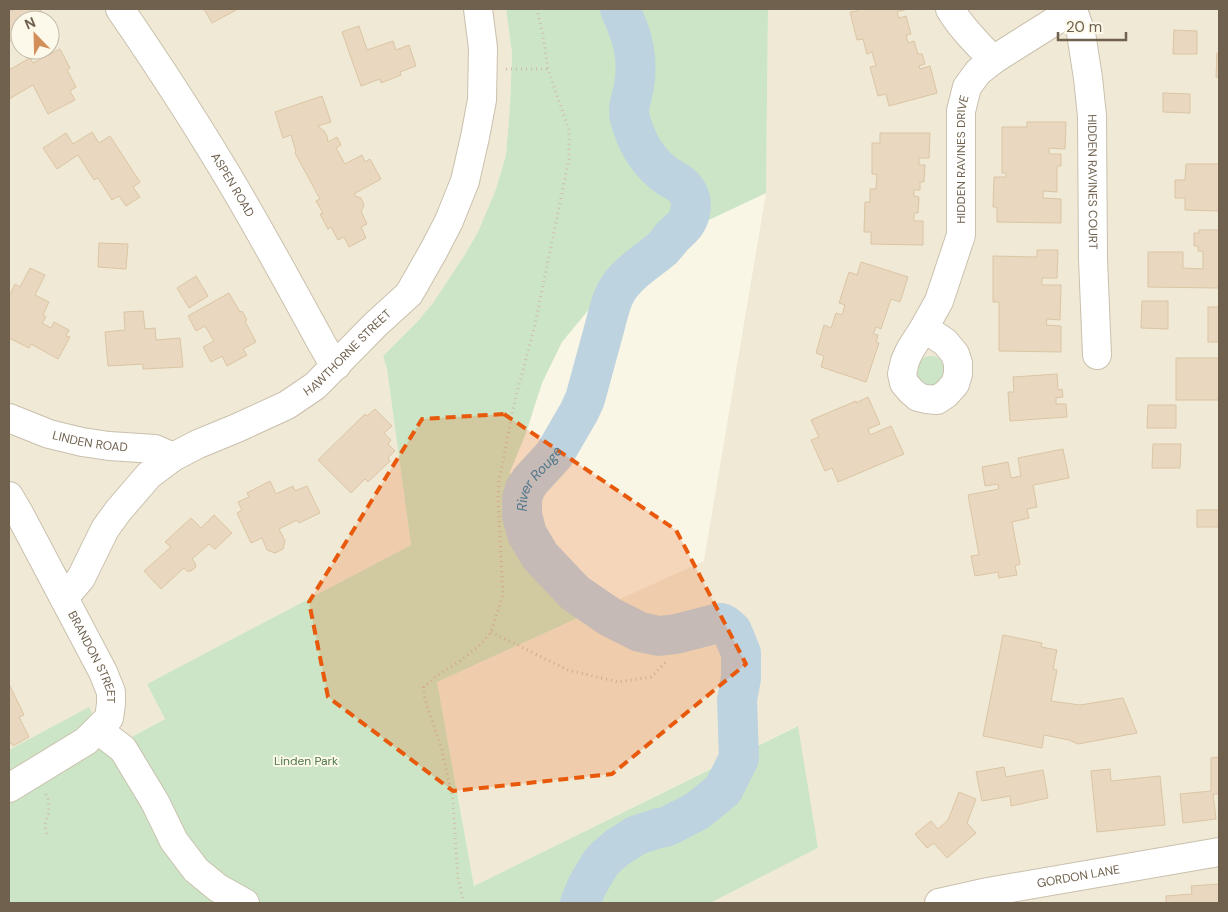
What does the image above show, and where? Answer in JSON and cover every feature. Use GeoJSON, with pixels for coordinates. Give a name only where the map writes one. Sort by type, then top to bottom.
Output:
{"type":"FeatureCollection","features":[{"type":"Feature","properties":{"kind":"street","name":"ASPEN ROAD"},"geometry":{"type":"LineString","coordinates":[[120,9],[222,166],[322,344],[337,365]]}},
{"type":"Feature","properties":{"kind":"street","name":"HAWTHORNE STREET"},"geometry":{"type":"LineString","coordinates":[[64,598],[81,578],[105,529],[118,510],[149,475],[172,458],[198,444],[287,405],[316,386],[376,324],[409,294],[449,221],[464,181],[475,137],[482,100],[483,48],[478,9]]}},
{"type":"Feature","properties":{"kind":"street"},"geometry":{"type":"LineString","coordinates":[[950,9],[966,31],[993,60]]}},
{"type":"Feature","properties":{"kind":"street","name":"HIDDEN RAVINES DRIVE"},"geometry":{"type":"LineString","coordinates":[[924,328],[938,301],[961,235],[961,111],[968,87],[978,72],[993,60],[1073,9]]}},
{"type":"Feature","properties":{"kind":"street","name":"HIDDEN RAVINES COURT"},"geometry":{"type":"LineString","coordinates":[[1073,9],[1082,33],[1092,116],[1093,259],[1097,355]]}},
{"type":"Feature","properties":{"kind":"street","name":"LINDEN ROAD"},"geometry":{"type":"LineString","coordinates":[[9,418],[49,434],[109,446],[155,449],[172,458]]}},
{"type":"Feature","properties":{"kind":"street"},"geometry":{"type":"LineString","coordinates":[[9,496],[64,598]]}},
{"type":"Feature","properties":{"kind":"street","name":"BRANDON STREET"},"geometry":{"type":"LineString","coordinates":[[9,788],[86,741],[109,718],[111,692],[103,672],[64,598]]}},
{"type":"Feature","properties":{"kind":"street"},"geometry":{"type":"LineString","coordinates":[[98,730],[123,749],[155,802],[174,842],[196,870],[218,888],[245,903]]}},
{"type":"Feature","properties":{"kind":"street","name":"GORDON LANE"},"geometry":{"type":"LineString","coordinates":[[939,903],[988,892],[1219,852]]}},
{"type":"Feature","properties":{"kind":"path"},"geometry":{"type":"LineString","coordinates":[[464,903],[458,879],[454,841],[453,801],[442,750],[424,696],[424,687],[481,644],[491,632],[503,595],[498,500],[499,480],[515,400],[534,329],[569,159],[569,130],[548,69],[537,9]]}},
{"type":"Feature","properties":{"kind":"path"},"geometry":{"type":"LineString","coordinates":[[491,632],[568,670],[618,682],[651,677],[666,662]]}},
{"type":"Feature","properties":{"kind":"path"},"geometry":{"type":"LineString","coordinates":[[36,773],[48,799],[49,813],[45,824],[47,837]]}},
{"type":"Feature","properties":{"kind":"highlighted area"},"geometry":{"type":"Polygon","coordinates":[[[504,414],[676,530],[746,664],[612,774],[453,791],[328,697],[309,602],[422,419],[504,414]]]}},
{"type":"Feature","properties":{"kind":"shaded area"},"geometry":{"type":"Polygon","coordinates":[[[9,9],[506,9],[512,53],[510,106],[506,155],[496,189],[478,232],[433,303],[383,356],[387,369],[411,545],[147,684],[165,719],[110,748],[89,708],[9,750],[9,9]]]}},
{"type":"Feature","properties":{"kind":"shaded area"},"geometry":{"type":"Polygon","coordinates":[[[768,9],[1219,9],[1219,903],[710,903],[818,848],[797,726],[474,886],[437,682],[704,561],[766,193],[768,9]]]}},
{"type":"Feature","properties":{"kind":"green space","name":"Linden Park"},"geometry":{"type":"Polygon","coordinates":[[[506,9],[768,9],[766,193],[675,236],[640,268],[595,302],[562,342],[542,383],[526,433],[510,472],[517,506],[533,543],[553,573],[573,594],[604,606],[437,682],[474,886],[798,726],[818,848],[710,903],[9,903],[9,750],[89,707],[111,748],[165,719],[147,684],[411,545],[387,369],[383,356],[433,303],[478,232],[496,189],[506,155],[510,106],[512,53],[506,9]]]}},
{"type":"Feature","properties":{"kind":"green space"},"geometry":{"type":"Polygon","coordinates":[[[931,356],[942,360],[946,371],[942,382],[931,386],[920,382],[916,371],[920,360],[931,356]]]}},
{"type":"Feature","properties":{"kind":"building"},"geometry":{"type":"Polygon","coordinates":[[[40,9],[41,10],[13,10],[40,9]]]}},
{"type":"Feature","properties":{"kind":"building"},"geometry":{"type":"Polygon","coordinates":[[[204,9],[238,9],[212,23],[204,9]]]}},
{"type":"Feature","properties":{"kind":"building"},"geometry":{"type":"Polygon","coordinates":[[[856,9],[907,9],[897,12],[899,18],[906,16],[911,34],[906,35],[908,43],[914,41],[918,54],[922,54],[925,64],[919,66],[920,69],[930,66],[937,93],[889,106],[886,94],[878,96],[870,67],[876,66],[872,52],[867,54],[863,39],[857,40],[850,12],[857,11],[856,9]]]}},
{"type":"Feature","properties":{"kind":"building"},"geometry":{"type":"Polygon","coordinates":[[[9,12],[10,12],[9,42],[9,12]]]}},
{"type":"Feature","properties":{"kind":"building"},"geometry":{"type":"Polygon","coordinates":[[[359,26],[367,50],[393,41],[396,50],[409,45],[416,66],[400,72],[401,75],[381,83],[380,79],[361,86],[342,32],[359,26]]]}},
{"type":"Feature","properties":{"kind":"building"},"geometry":{"type":"Polygon","coordinates":[[[1174,30],[1197,31],[1197,54],[1173,54],[1174,30]]]}},
{"type":"Feature","properties":{"kind":"building"},"geometry":{"type":"Polygon","coordinates":[[[60,49],[70,68],[67,70],[76,87],[70,91],[75,100],[48,114],[33,85],[9,99],[9,70],[26,60],[31,60],[33,63],[39,60],[60,60],[60,49]]]}},
{"type":"Feature","properties":{"kind":"building"},"geometry":{"type":"Polygon","coordinates":[[[1217,53],[1219,53],[1219,77],[1216,77],[1217,53]]]}},
{"type":"Feature","properties":{"kind":"building"},"geometry":{"type":"Polygon","coordinates":[[[1163,93],[1190,94],[1190,113],[1163,112],[1163,93]]]}},
{"type":"Feature","properties":{"kind":"building"},"geometry":{"type":"Polygon","coordinates":[[[322,96],[331,122],[318,126],[324,131],[328,142],[337,137],[341,145],[336,148],[345,164],[362,155],[365,162],[370,159],[381,179],[354,194],[361,198],[364,205],[361,211],[367,224],[361,227],[366,238],[349,247],[344,237],[338,240],[331,227],[328,229],[320,214],[323,213],[316,201],[320,199],[295,153],[291,135],[283,138],[275,112],[322,96]]]}},
{"type":"Feature","properties":{"kind":"building"},"geometry":{"type":"Polygon","coordinates":[[[1027,122],[1066,122],[1065,149],[1049,148],[1049,154],[1061,154],[1061,166],[1057,166],[1057,192],[1043,191],[1043,198],[1061,199],[1061,223],[997,222],[997,207],[993,207],[994,177],[1006,177],[1006,173],[1002,173],[1002,127],[1027,127],[1027,122]]]}},
{"type":"Feature","properties":{"kind":"building"},"geometry":{"type":"Polygon","coordinates":[[[92,132],[99,143],[110,136],[140,182],[133,187],[140,197],[126,206],[119,196],[112,200],[98,178],[94,180],[78,155],[57,169],[43,148],[66,133],[73,144],[92,132]]]}},
{"type":"Feature","properties":{"kind":"building"},"geometry":{"type":"Polygon","coordinates":[[[880,133],[930,133],[929,158],[919,158],[919,165],[925,165],[924,182],[920,182],[920,190],[914,190],[914,196],[919,197],[918,213],[914,213],[914,221],[923,221],[923,245],[871,244],[871,232],[864,232],[865,202],[870,202],[870,189],[876,189],[877,174],[872,174],[872,143],[880,143],[880,133]]]}},
{"type":"Feature","properties":{"kind":"building"},"geometry":{"type":"Polygon","coordinates":[[[1186,164],[1219,164],[1219,211],[1185,210],[1185,198],[1175,198],[1175,180],[1185,180],[1186,164]]]}},
{"type":"Feature","properties":{"kind":"building"},"geometry":{"type":"Polygon","coordinates":[[[1199,230],[1219,230],[1219,288],[1148,287],[1148,252],[1183,252],[1183,268],[1203,269],[1203,251],[1198,251],[1198,246],[1194,246],[1194,233],[1199,233],[1199,230]]]}},
{"type":"Feature","properties":{"kind":"building"},"geometry":{"type":"Polygon","coordinates":[[[99,243],[128,244],[126,269],[98,267],[99,243]]]}},
{"type":"Feature","properties":{"kind":"building"},"geometry":{"type":"Polygon","coordinates":[[[1037,250],[1058,250],[1057,278],[1042,278],[1042,285],[1061,285],[1060,320],[1047,319],[1046,325],[1061,326],[1061,352],[999,351],[999,302],[993,302],[993,256],[1037,257],[1037,250]]]}},
{"type":"Feature","properties":{"kind":"building"},"geometry":{"type":"Polygon","coordinates":[[[861,262],[908,277],[900,302],[891,299],[881,329],[876,327],[873,334],[878,335],[876,342],[879,343],[866,382],[821,367],[824,356],[816,353],[824,325],[831,328],[836,313],[842,315],[845,305],[839,303],[849,272],[857,275],[861,262]]]}},
{"type":"Feature","properties":{"kind":"building"},"geometry":{"type":"Polygon","coordinates":[[[30,268],[45,275],[35,295],[49,302],[43,315],[46,317],[42,323],[51,328],[54,322],[69,330],[66,336],[70,337],[58,359],[31,344],[29,348],[9,338],[9,297],[15,284],[20,287],[30,268]]]}},
{"type":"Feature","properties":{"kind":"building"},"geometry":{"type":"Polygon","coordinates":[[[196,276],[208,296],[189,308],[177,288],[196,276]]]}},
{"type":"Feature","properties":{"kind":"building"},"geometry":{"type":"Polygon","coordinates":[[[229,293],[247,320],[245,321],[256,342],[243,349],[247,355],[227,366],[222,356],[211,362],[203,347],[214,341],[205,326],[196,331],[188,316],[229,293]]]}},
{"type":"Feature","properties":{"kind":"building"},"geometry":{"type":"Polygon","coordinates":[[[1142,301],[1168,301],[1168,329],[1141,328],[1142,301]]]}},
{"type":"Feature","properties":{"kind":"building"},"geometry":{"type":"Polygon","coordinates":[[[1208,307],[1219,307],[1219,342],[1208,342],[1208,307]]]}},
{"type":"Feature","properties":{"kind":"building"},"geometry":{"type":"Polygon","coordinates":[[[143,311],[145,329],[155,328],[156,340],[180,338],[183,367],[143,369],[143,364],[108,366],[105,332],[125,330],[124,312],[143,311]]]}},
{"type":"Feature","properties":{"kind":"building"},"geometry":{"type":"Polygon","coordinates":[[[1176,358],[1219,358],[1219,400],[1176,400],[1176,358]]]}},
{"type":"Feature","properties":{"kind":"building"},"geometry":{"type":"Polygon","coordinates":[[[1057,374],[1058,390],[1062,389],[1063,397],[1056,398],[1056,404],[1066,404],[1067,417],[1010,421],[1008,392],[1014,392],[1013,377],[1057,374]]]}},
{"type":"Feature","properties":{"kind":"building"},"geometry":{"type":"Polygon","coordinates":[[[868,397],[880,424],[868,429],[870,435],[891,426],[904,454],[838,482],[832,468],[825,471],[811,440],[819,437],[811,420],[868,397]]]}},
{"type":"Feature","properties":{"kind":"building"},"geometry":{"type":"Polygon","coordinates":[[[1148,405],[1176,405],[1176,428],[1147,428],[1148,405]]]}},
{"type":"Feature","properties":{"kind":"building"},"geometry":{"type":"Polygon","coordinates":[[[375,409],[392,426],[384,433],[391,440],[388,444],[395,451],[388,458],[390,461],[368,482],[365,479],[351,493],[318,460],[365,414],[367,416],[375,409]]]}},
{"type":"Feature","properties":{"kind":"building"},"geometry":{"type":"Polygon","coordinates":[[[1153,444],[1181,444],[1180,468],[1152,468],[1153,444]]]}},
{"type":"Feature","properties":{"kind":"building"},"geometry":{"type":"Polygon","coordinates":[[[1063,449],[1069,478],[1033,485],[1037,507],[1027,509],[1029,518],[1012,522],[1020,564],[1015,566],[1017,575],[999,578],[998,572],[975,576],[971,556],[979,555],[968,495],[999,489],[998,484],[985,486],[982,467],[1008,462],[1011,478],[1021,476],[1018,458],[1063,449]]]}},
{"type":"Feature","properties":{"kind":"building"},"geometry":{"type":"Polygon","coordinates":[[[270,481],[276,494],[293,486],[295,491],[307,486],[320,513],[299,523],[297,520],[279,529],[285,541],[283,549],[275,553],[267,550],[262,538],[251,543],[237,513],[242,510],[238,502],[249,497],[247,493],[270,481]]]}},
{"type":"Feature","properties":{"kind":"building"},"geometry":{"type":"Polygon","coordinates":[[[1197,510],[1219,510],[1219,527],[1197,527],[1197,510]]]}},
{"type":"Feature","properties":{"kind":"building"},"geometry":{"type":"Polygon","coordinates":[[[214,515],[232,533],[215,549],[209,544],[192,559],[196,567],[191,571],[187,571],[184,568],[161,589],[144,571],[171,547],[165,542],[191,518],[201,528],[214,515]]]}},
{"type":"Feature","properties":{"kind":"building"},"geometry":{"type":"Polygon","coordinates":[[[1003,635],[1042,643],[1041,647],[1057,650],[1053,669],[1057,670],[1051,701],[1080,705],[1123,698],[1137,733],[1078,744],[1069,740],[1044,735],[1042,748],[983,736],[1003,635]]]}},
{"type":"Feature","properties":{"kind":"building"},"geometry":{"type":"Polygon","coordinates":[[[9,684],[24,715],[19,717],[29,737],[13,746],[11,743],[9,744],[9,684]]]}},
{"type":"Feature","properties":{"kind":"building"},"geometry":{"type":"Polygon","coordinates":[[[1219,757],[1219,794],[1213,794],[1216,819],[1183,823],[1180,794],[1211,791],[1211,758],[1219,757]]]}},
{"type":"Feature","properties":{"kind":"building"},"geometry":{"type":"Polygon","coordinates":[[[1004,767],[1006,777],[1043,770],[1048,798],[1011,806],[1010,796],[982,801],[976,772],[1004,767]]]}},
{"type":"Feature","properties":{"kind":"building"},"geometry":{"type":"Polygon","coordinates":[[[1110,769],[1111,781],[1160,776],[1165,825],[1097,832],[1091,771],[1110,769]]]}},
{"type":"Feature","properties":{"kind":"building"},"geometry":{"type":"Polygon","coordinates":[[[959,792],[976,799],[967,823],[976,833],[947,858],[934,843],[927,848],[915,834],[931,821],[938,829],[948,820],[959,792]]]}},
{"type":"Feature","properties":{"kind":"building"},"geometry":{"type":"Polygon","coordinates":[[[1219,884],[1219,903],[1166,903],[1166,896],[1192,894],[1191,886],[1219,884]]]}},
{"type":"Feature","properties":{"kind":"waterway","name":"River Rouge"},"geometry":{"type":"LineString","coordinates":[[580,903],[587,886],[606,857],[637,835],[666,827],[697,811],[723,790],[739,758],[737,700],[741,678],[741,653],[732,631],[721,623],[676,634],[659,636],[640,632],[610,617],[575,593],[540,556],[527,534],[522,515],[522,499],[525,489],[554,455],[585,399],[608,313],[616,292],[628,276],[662,249],[683,227],[690,212],[690,199],[686,189],[663,173],[651,161],[642,149],[630,119],[629,111],[636,65],[631,37],[620,9]]}}]}
